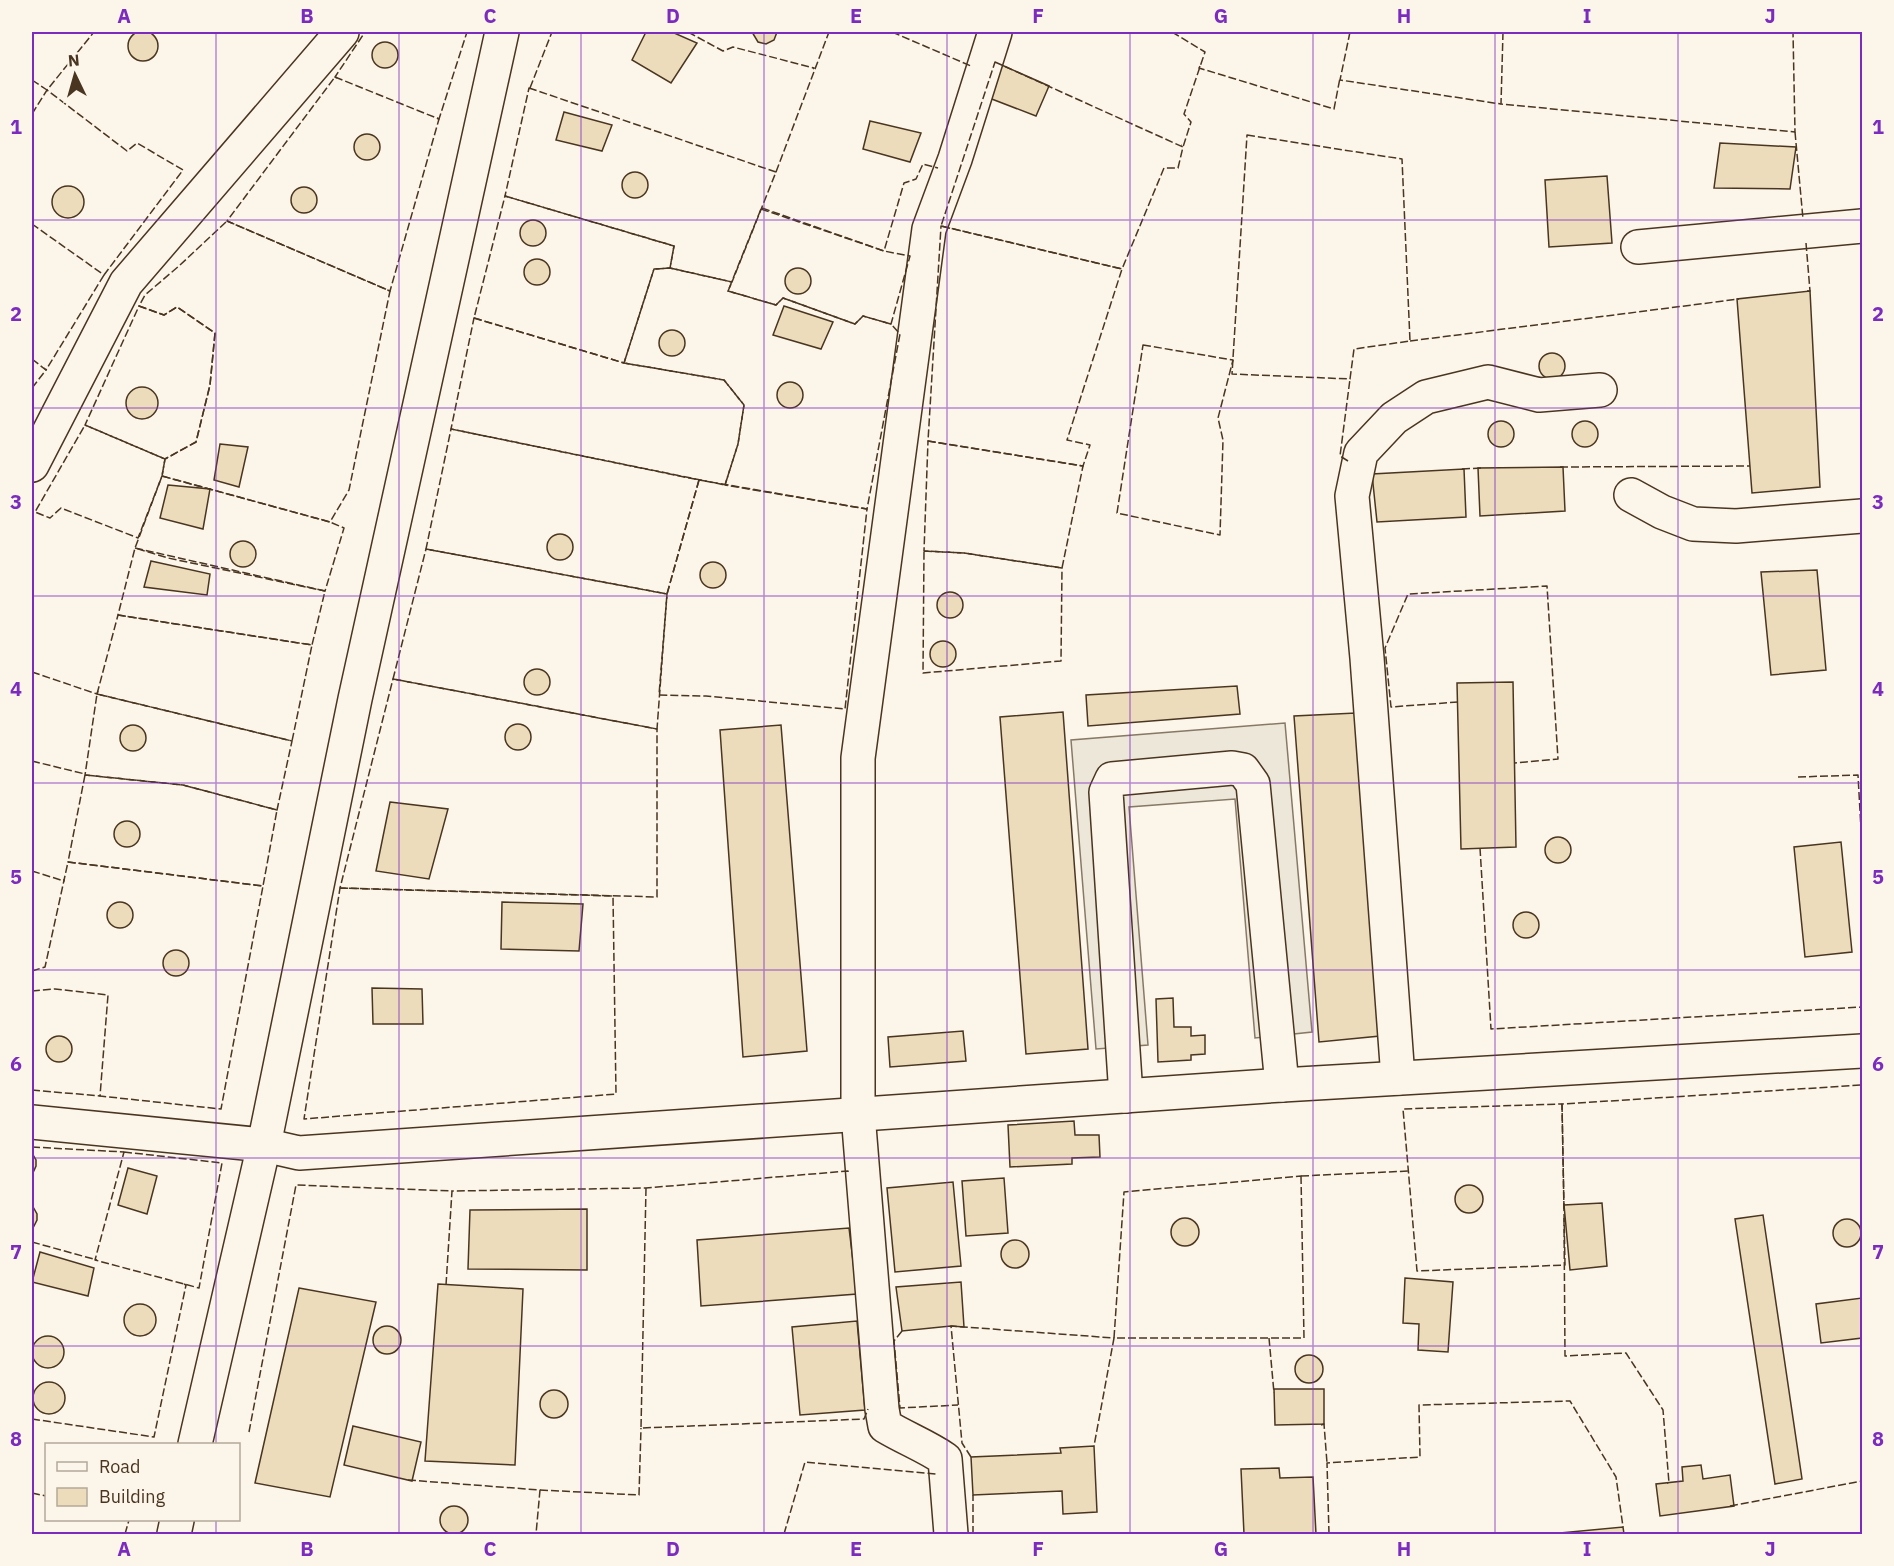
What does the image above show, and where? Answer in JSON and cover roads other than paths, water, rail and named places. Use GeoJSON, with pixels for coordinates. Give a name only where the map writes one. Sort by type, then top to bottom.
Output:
{"type":"FeatureCollection","features":[{"type":"Feature","properties":{"kind":"street"},"geometry":{"type":"LineString","coordinates":[[36,449],[126,283],[342,32]]}},
{"type":"Feature","properties":{"kind":"street"},"geometry":{"type":"LineString","coordinates":[[195,1443],[264,1145],[356,699],[502,32]]}},
{"type":"Feature","properties":{"kind":"street"},"geometry":{"type":"LineString","coordinates":[[951,1534],[945,1459],[930,1448],[907,1439],[885,1426],[881,1397],[858,1114],[858,758],[929,229],[955,159],[995,32]]}},
{"type":"Feature","properties":{"kind":"street"},"geometry":{"type":"LineString","coordinates":[[1638,246],[1863,226]]}},
{"type":"Feature","properties":{"kind":"street"},"geometry":{"type":"LineString","coordinates":[[1398,1078],[1367,658],[1352,496],[1361,453],[1394,418],[1426,397],[1488,382],[1539,395],[1600,390]]}},
{"type":"Feature","properties":{"kind":"street"},"geometry":{"type":"LineString","coordinates":[[1631,495],[1662,512],[1693,524],[1736,526],[1863,516]]}},
{"type":"Feature","properties":{"kind":"street"},"geometry":{"type":"LineString","coordinates":[[1126,1096],[1106,792],[1112,779],[1233,768],[1243,770],[1252,784],[1282,1085]]}},
{"type":"Feature","properties":{"kind":"street"},"geometry":{"type":"LineString","coordinates":[[32,1122],[264,1145],[300,1153],[1282,1085],[1863,1051]]}}]}
